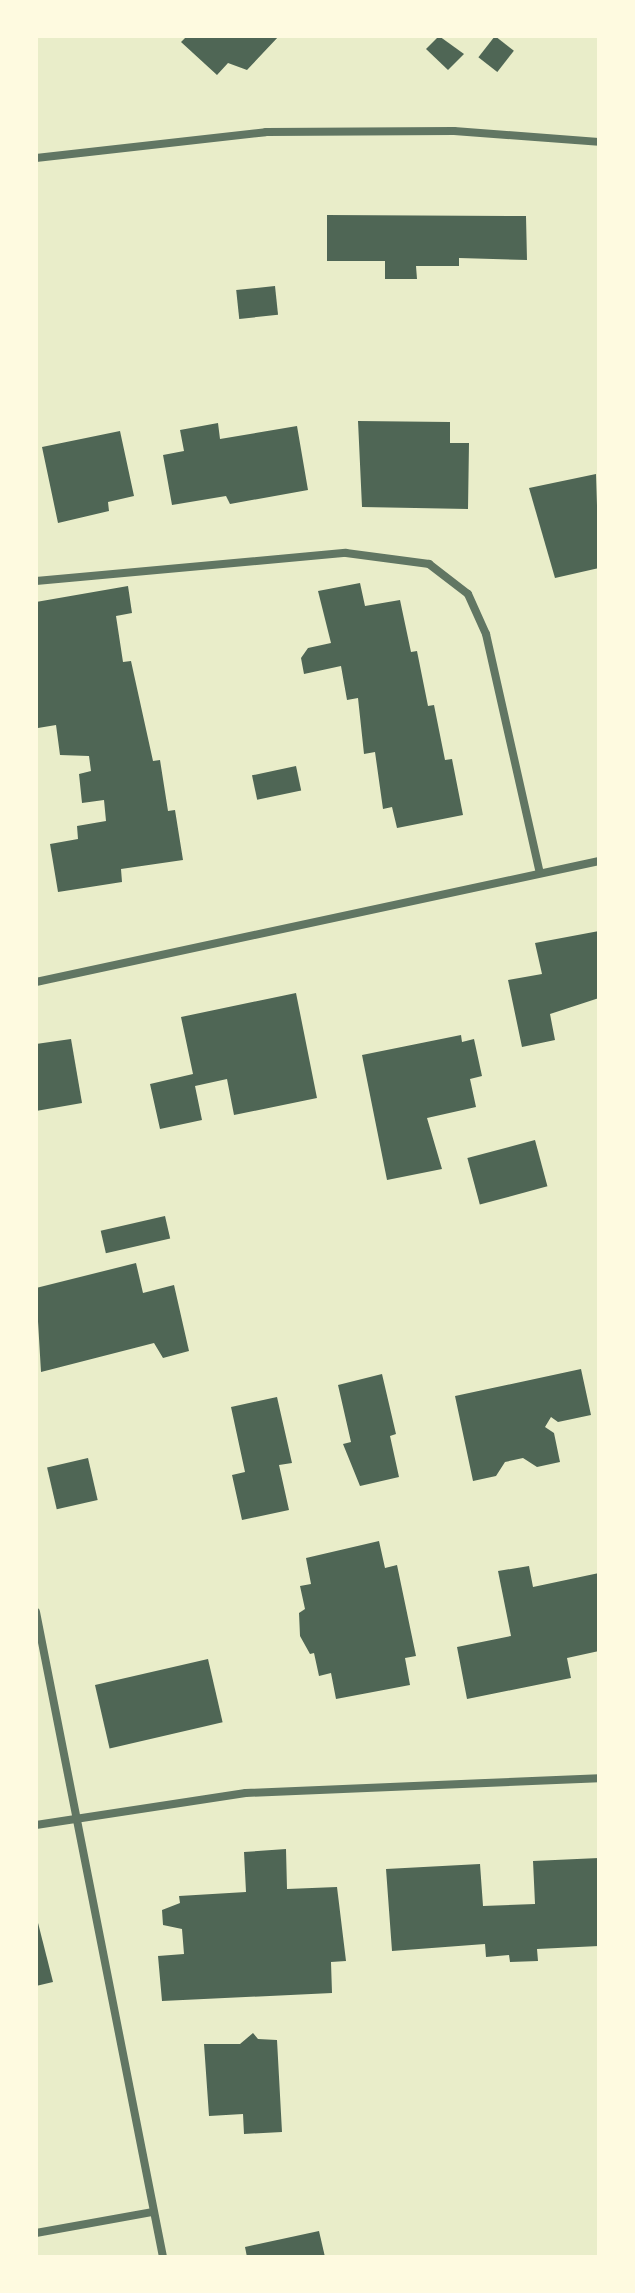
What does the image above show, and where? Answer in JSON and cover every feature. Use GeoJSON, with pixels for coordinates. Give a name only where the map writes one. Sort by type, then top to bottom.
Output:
{"type":"FeatureCollection","features":[{"type":"Feature","properties":{"kind":"street"},"geometry":{"type":"LineString","coordinates":[[36,158],[266,132],[454,131],[599,142]]}},
{"type":"Feature","properties":{"kind":"street"},"geometry":{"type":"LineString","coordinates":[[36,581],[346,553],[429,564],[468,594],[486,634],[540,873]]}},
{"type":"Feature","properties":{"kind":"street"},"geometry":{"type":"LineString","coordinates":[[36,982],[599,861]]}},
{"type":"Feature","properties":{"kind":"street"},"geometry":{"type":"LineString","coordinates":[[36,1612],[163,2257]]}},
{"type":"Feature","properties":{"kind":"street"},"geometry":{"type":"LineString","coordinates":[[36,1825],[78,1815],[246,1793],[599,1778]]}},
{"type":"Feature","properties":{"kind":"street"},"geometry":{"type":"LineString","coordinates":[[36,2233],[153,2212]]}},
{"type":"Feature","properties":{"kind":"building"},"geometry":{"type":"Polygon","coordinates":[[[187,36],[279,36],[247,70],[228,63],[217,75],[181,42],[187,36]]]}},
{"type":"Feature","properties":{"kind":"building"},"geometry":{"type":"Polygon","coordinates":[[[439,36],[464,54],[448,70],[426,49],[439,36]]]}},
{"type":"Feature","properties":{"kind":"building"},"geometry":{"type":"Polygon","coordinates":[[[495,36],[514,51],[497,72],[478,57],[495,36]]]}},
{"type":"Feature","properties":{"kind":"building"},"geometry":{"type":"Polygon","coordinates":[[[327,215],[526,216],[527,260],[459,258],[459,266],[416,266],[417,279],[385,279],[385,261],[327,261],[327,215]]]}},
{"type":"Feature","properties":{"kind":"building"},"geometry":{"type":"Polygon","coordinates":[[[275,286],[278,315],[239,319],[236,290],[275,286]]]}},
{"type":"Feature","properties":{"kind":"building"},"geometry":{"type":"Polygon","coordinates":[[[358,421],[450,422],[450,443],[469,443],[468,509],[362,507],[358,421]]]}},
{"type":"Feature","properties":{"kind":"building"},"geometry":{"type":"Polygon","coordinates":[[[218,423],[220,439],[297,426],[308,490],[230,504],[226,496],[172,505],[163,455],[184,451],[180,430],[218,423]]]}},
{"type":"Feature","properties":{"kind":"building"},"geometry":{"type":"Polygon","coordinates":[[[120,431],[134,496],[108,502],[109,511],[58,523],[42,447],[120,431]]]}},
{"type":"Feature","properties":{"kind":"building"},"geometry":{"type":"Polygon","coordinates":[[[596,474],[599,568],[555,578],[529,488],[596,474]]]}},
{"type":"Feature","properties":{"kind":"building"},"geometry":{"type":"Polygon","coordinates":[[[360,583],[365,606],[400,600],[411,652],[417,651],[428,706],[434,705],[445,760],[452,759],[463,815],[397,828],[392,807],[383,809],[375,752],[364,754],[358,698],[347,700],[341,666],[304,674],[301,658],[308,648],[331,643],[318,591],[360,583]]]}},
{"type":"Feature","properties":{"kind":"building"},"geometry":{"type":"Polygon","coordinates":[[[128,586],[132,613],[116,616],[123,662],[131,661],[153,761],[160,760],[168,811],[175,810],[183,860],[121,869],[122,882],[58,892],[50,844],[78,839],[77,826],[106,821],[104,800],[82,803],[79,774],[91,771],[89,756],[60,755],[56,725],[38,728],[36,602],[128,586]]]}},
{"type":"Feature","properties":{"kind":"building"},"geometry":{"type":"Polygon","coordinates":[[[296,766],[301,790],[257,800],[252,775],[296,766]]]}},
{"type":"Feature","properties":{"kind":"building"},"geometry":{"type":"Polygon","coordinates":[[[599,931],[599,998],[550,1014],[555,1040],[522,1047],[508,980],[542,974],[535,943],[599,931]]]}},
{"type":"Feature","properties":{"kind":"building"},"geometry":{"type":"Polygon","coordinates":[[[296,993],[317,1098],[234,1115],[227,1079],[195,1086],[202,1120],[160,1129],[150,1084],[193,1074],[181,1017],[296,993]]]}},
{"type":"Feature","properties":{"kind":"building"},"geometry":{"type":"Polygon","coordinates":[[[461,1035],[462,1042],[474,1039],[482,1076],[470,1079],[476,1107],[427,1118],[442,1169],[387,1180],[362,1055],[461,1035]]]}},
{"type":"Feature","properties":{"kind":"building"},"geometry":{"type":"Polygon","coordinates":[[[71,1039],[82,1103],[36,1111],[36,1044],[71,1039]]]}},
{"type":"Feature","properties":{"kind":"building"},"geometry":{"type":"Polygon","coordinates":[[[535,1140],[547,1186],[480,1204],[467,1158],[535,1140]]]}},
{"type":"Feature","properties":{"kind":"building"},"geometry":{"type":"Polygon","coordinates":[[[165,1216],[170,1238],[106,1253],[101,1231],[165,1216]]]}},
{"type":"Feature","properties":{"kind":"building"},"geometry":{"type":"Polygon","coordinates":[[[136,1263],[143,1293],[174,1285],[189,1351],[163,1358],[154,1343],[41,1372],[36,1288],[136,1263]]]}},
{"type":"Feature","properties":{"kind":"building"},"geometry":{"type":"Polygon","coordinates":[[[581,1369],[591,1415],[558,1422],[551,1417],[545,1427],[554,1433],[560,1462],[537,1467],[523,1458],[505,1462],[496,1476],[473,1481],[455,1396],[581,1369]]]}},
{"type":"Feature","properties":{"kind":"building"},"geometry":{"type":"Polygon","coordinates":[[[382,1374],[396,1434],[390,1436],[399,1477],[360,1486],[343,1444],[351,1442],[338,1385],[382,1374]]]}},
{"type":"Feature","properties":{"kind":"building"},"geometry":{"type":"Polygon","coordinates":[[[277,1397],[292,1463],[279,1465],[289,1510],[242,1520],[232,1475],[245,1472],[231,1407],[277,1397]]]}},
{"type":"Feature","properties":{"kind":"building"},"geometry":{"type":"Polygon","coordinates":[[[88,1458],[98,1500],[57,1509],[47,1467],[88,1458]]]}},
{"type":"Feature","properties":{"kind":"building"},"geometry":{"type":"Polygon","coordinates":[[[379,1541],[385,1568],[397,1565],[416,1656],[405,1658],[410,1685],[336,1699],[331,1673],[319,1676],[314,1653],[310,1654],[300,1636],[299,1613],[305,1609],[300,1586],[311,1584],[306,1558],[379,1541]]]}},
{"type":"Feature","properties":{"kind":"building"},"geometry":{"type":"Polygon","coordinates":[[[529,1566],[533,1587],[599,1573],[599,1651],[567,1658],[571,1678],[467,1699],[457,1647],[511,1636],[498,1571],[529,1566]]]}},
{"type":"Feature","properties":{"kind":"building"},"geometry":{"type":"Polygon","coordinates":[[[208,1659],[223,1722],[110,1748],[95,1685],[208,1659]]]}},
{"type":"Feature","properties":{"kind":"building"},"geometry":{"type":"Polygon","coordinates":[[[286,1849],[287,1889],[337,1887],[346,1961],[331,1962],[332,1993],[162,2001],[158,1956],[184,1954],[182,1929],[163,1925],[162,1910],[180,1903],[179,1896],[246,1892],[244,1852],[286,1849]]]}},
{"type":"Feature","properties":{"kind":"building"},"geometry":{"type":"Polygon","coordinates":[[[599,1858],[599,1946],[537,1949],[538,1961],[510,1962],[509,1955],[486,1957],[485,1944],[392,1951],[386,1869],[480,1864],[483,1906],[535,1904],[533,1861],[599,1858]]]}},
{"type":"Feature","properties":{"kind":"building"},"geometry":{"type":"Polygon","coordinates":[[[36,1915],[53,1982],[36,1986],[36,1915]]]}},
{"type":"Feature","properties":{"kind":"building"},"geometry":{"type":"Polygon","coordinates":[[[253,2033],[258,2039],[277,2040],[282,2132],[244,2134],[243,2114],[209,2116],[204,2044],[240,2044],[253,2033]]]}},
{"type":"Feature","properties":{"kind":"building"},"geometry":{"type":"Polygon","coordinates":[[[319,2231],[325,2257],[247,2257],[245,2247],[319,2231]]]}}]}
